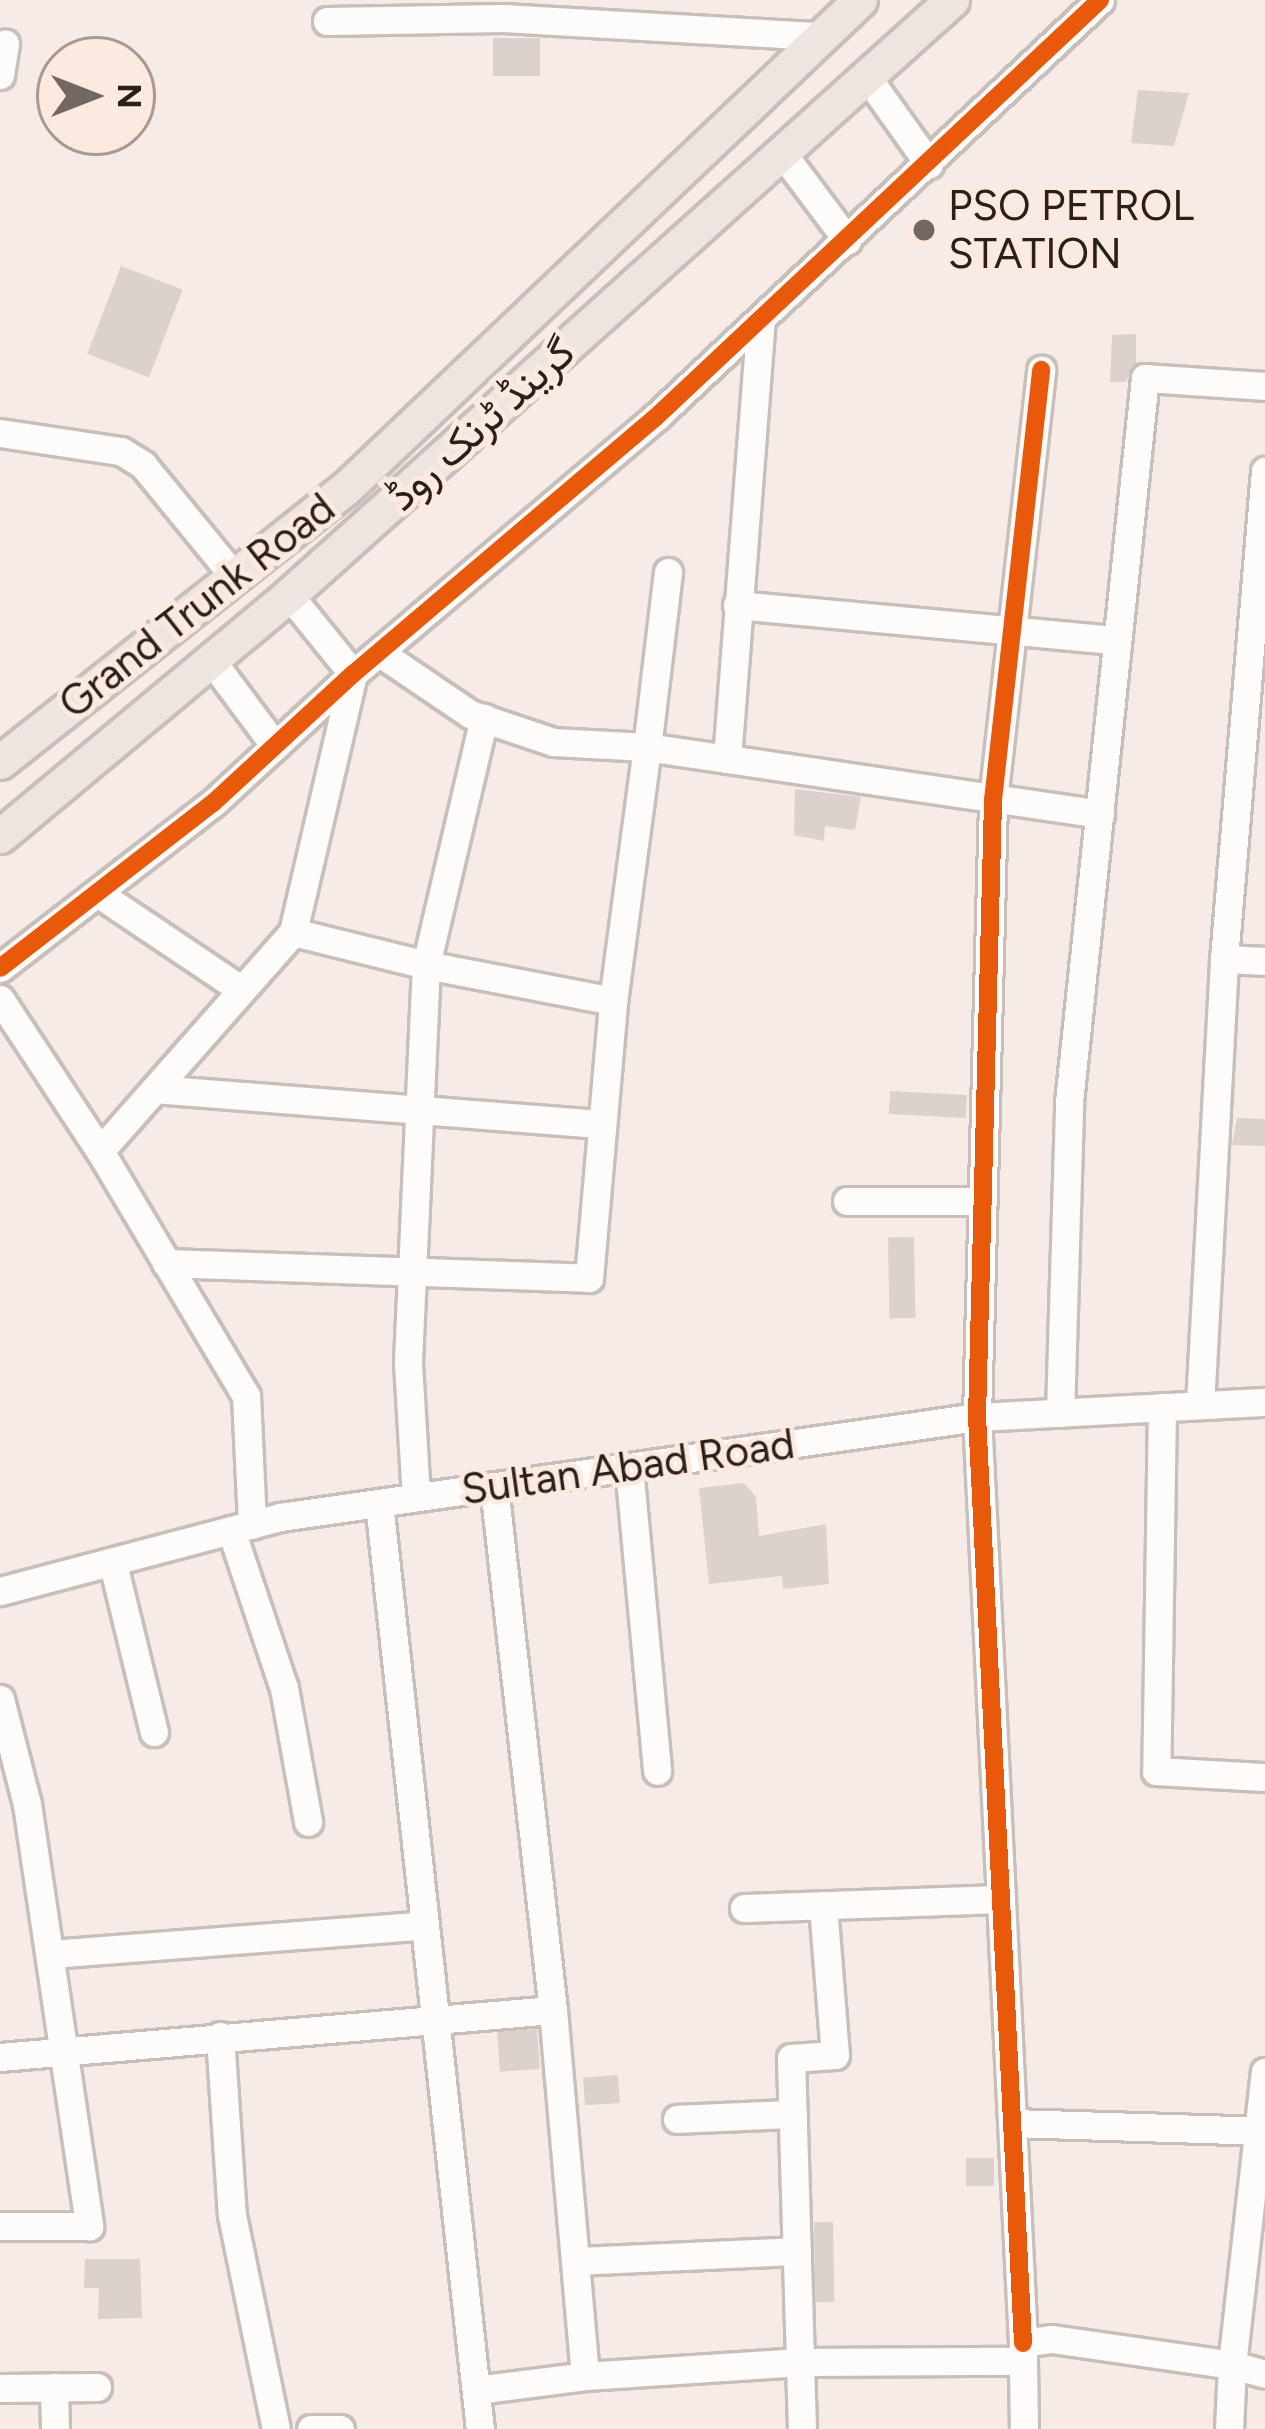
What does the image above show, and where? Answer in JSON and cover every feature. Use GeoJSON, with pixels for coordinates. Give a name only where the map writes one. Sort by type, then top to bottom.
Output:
{"type":"FeatureCollection","features":[{"type":"Feature","properties":{"kind":"main road","name":"Grand Trunk Road"},"geometry":{"type":"LineString","coordinates":[[0,762],[345,489],[860,0]]}},
{"type":"Feature","properties":{"kind":"main road","name":"گرینڈ ٹرنک روڈ"},"geometry":{"type":"LineString","coordinates":[[0,836],[289,596],[952,0]]}},
{"type":"Feature","properties":{"kind":"main road"},"geometry":{"type":"LineString","coordinates":[[170,627],[206,664]]}},
{"type":"Feature","properties":{"kind":"street"},"geometry":{"type":"LineString","coordinates":[[0,968],[99,894],[656,417],[929,164],[1092,2]]}},
{"type":"Feature","properties":{"kind":"street"},"geometry":{"type":"LineString","coordinates":[[327,21],[503,9],[817,36]]}},
{"type":"Feature","properties":{"kind":"street"},"geometry":{"type":"LineString","coordinates":[[0,75],[5,43]]}},
{"type":"Feature","properties":{"kind":"street"},"geometry":{"type":"LineString","coordinates":[[867,77],[929,164]]}},
{"type":"Feature","properties":{"kind":"street"},"geometry":{"type":"LineString","coordinates":[[782,153],[847,240]]}},
{"type":"Feature","properties":{"kind":"street"},"geometry":{"type":"LineString","coordinates":[[727,759],[761,320]]}},
{"type":"Feature","properties":{"kind":"street"},"geometry":{"type":"LineString","coordinates":[[1024,2429],[977,1417],[993,800],[1041,370]]}},
{"type":"Feature","properties":{"kind":"street"},"geometry":{"type":"LineString","coordinates":[[1060,1413],[1070,1102],[1145,378],[1265,386]]}},
{"type":"Feature","properties":{"kind":"street"},"geometry":{"type":"LineString","coordinates":[[0,434],[121,451],[143,465],[234,577]]}},
{"type":"Feature","properties":{"kind":"street"},"geometry":{"type":"LineString","coordinates":[[1199,1405],[1224,958],[1265,471]]}},
{"type":"Feature","properties":{"kind":"street"},"geometry":{"type":"LineString","coordinates":[[166,1263],[589,1278],[613,1001],[668,572]]}},
{"type":"Feature","properties":{"kind":"street"},"geometry":{"type":"LineString","coordinates":[[289,596],[353,674]]}},
{"type":"Feature","properties":{"kind":"street"},"geometry":{"type":"LineString","coordinates":[[736,605],[1116,640]]}},
{"type":"Feature","properties":{"kind":"street"},"geometry":{"type":"LineString","coordinates":[[380,653],[484,718],[554,742],[647,747],[1100,814]]}},
{"type":"Feature","properties":{"kind":"street"},"geometry":{"type":"LineString","coordinates":[[206,664],[275,746]]}},
{"type":"Feature","properties":{"kind":"street"},"geometry":{"type":"LineString","coordinates":[[100,1151],[293,932],[353,674]]}},
{"type":"Feature","properties":{"kind":"street"},"geometry":{"type":"LineString","coordinates":[[416,1497],[408,1364],[427,965],[484,718]]}},
{"type":"Feature","properties":{"kind":"street"},"geometry":{"type":"LineString","coordinates":[[99,894],[242,990]]}},
{"type":"Feature","properties":{"kind":"street"},"geometry":{"type":"LineString","coordinates":[[293,932],[427,965],[613,1001]]}},
{"type":"Feature","properties":{"kind":"street"},"geometry":{"type":"LineString","coordinates":[[1224,958],[1265,961]]}},
{"type":"Feature","properties":{"kind":"street"},"geometry":{"type":"LineString","coordinates":[[0,998],[100,1151],[246,1396],[242,1528],[284,1688],[308,1822]]}},
{"type":"Feature","properties":{"kind":"street"},"geometry":{"type":"LineString","coordinates":[[155,1089],[602,1124]]}},
{"type":"Feature","properties":{"kind":"street"},"geometry":{"type":"LineString","coordinates":[[847,1202],[982,1202]]}},
{"type":"Feature","properties":{"kind":"street","name":"Sultan Abad Road"},"geometry":{"type":"LineString","coordinates":[[0,1591],[242,1528],[416,1497],[977,1417],[1265,1402]]}},
{"type":"Feature","properties":{"kind":"street"},"geometry":{"type":"LineString","coordinates":[[1162,1408],[1156,1771],[1265,1777]]}},
{"type":"Feature","properties":{"kind":"street"},"geometry":{"type":"LineString","coordinates":[[629,1467],[657,1771]]}},
{"type":"Feature","properties":{"kind":"street"},"geometry":{"type":"LineString","coordinates":[[494,1486],[554,2010],[585,2376]]}},
{"type":"Feature","properties":{"kind":"street"},"geometry":{"type":"LineString","coordinates":[[379,1503],[480,2429]]}},
{"type":"Feature","properties":{"kind":"street"},"geometry":{"type":"LineString","coordinates":[[113,1564],[154,1732]]}},
{"type":"Feature","properties":{"kind":"street"},"geometry":{"type":"LineString","coordinates":[[0,1699],[27,1804],[89,2226],[0,2226]]}},
{"type":"Feature","properties":{"kind":"street"},"geometry":{"type":"LineString","coordinates":[[744,1908],[1001,1899]]}},
{"type":"Feature","properties":{"kind":"street"},"geometry":{"type":"LineString","coordinates":[[802,2429],[791,2058],[835,2055],[823,1905]]}},
{"type":"Feature","properties":{"kind":"street"},"geometry":{"type":"LineString","coordinates":[[51,1954],[424,1925]]}},
{"type":"Feature","properties":{"kind":"street"},"geometry":{"type":"LineString","coordinates":[[0,2057],[554,2010]]}},
{"type":"Feature","properties":{"kind":"street"},"geometry":{"type":"LineString","coordinates":[[220,2036],[232,2215],[276,2429]]}},
{"type":"Feature","properties":{"kind":"street"},"geometry":{"type":"LineString","coordinates":[[1229,2429],[1265,2072]]}},
{"type":"Feature","properties":{"kind":"street"},"geometry":{"type":"LineString","coordinates":[[677,2120],[793,2114]]}},
{"type":"Feature","properties":{"kind":"street"},"geometry":{"type":"LineString","coordinates":[[1012,2123],[1262,2131]]}},
{"type":"Feature","properties":{"kind":"street"},"geometry":{"type":"LineString","coordinates":[[576,2260],[797,2251]]}},
{"type":"Feature","properties":{"kind":"street"},"geometry":{"type":"LineString","coordinates":[[476,2390],[585,2376],[1023,2352],[1052,2339],[1265,2374]]}},
{"type":"Feature","properties":{"kind":"street"},"geometry":{"type":"LineString","coordinates":[[54,2387],[55,2429]]}},
{"type":"Feature","properties":{"kind":"street"},"geometry":{"type":"LineString","coordinates":[[0,2388],[97,2387]]}},
{"type":"Feature","properties":{"kind":"street"},"geometry":{"type":"LineString","coordinates":[[311,2429],[340,2429]]}},
{"type":"Feature","properties":{"kind":"building"},"geometry":{"type":"Polygon","coordinates":[[[493,38],[540,38],[540,76],[493,76],[493,38]]]}},
{"type":"Feature","properties":{"kind":"building"},"geometry":{"type":"Polygon","coordinates":[[[1138,90],[1189,93],[1174,146],[1131,143],[1138,90]]]}},
{"type":"Feature","properties":{"kind":"building"},"geometry":{"type":"Polygon","coordinates":[[[121,266],[183,290],[149,377],[87,354],[121,266]]]}},
{"type":"Feature","properties":{"kind":"building"},"geometry":{"type":"Polygon","coordinates":[[[1136,334],[1136,363],[1126,382],[1110,382],[1112,335],[1136,334]]]}},
{"type":"Feature","properties":{"kind":"building"},"geometry":{"type":"Polygon","coordinates":[[[795,789],[861,797],[855,830],[825,826],[824,841],[794,835],[795,789]]]}},
{"type":"Feature","properties":{"kind":"building"},"geometry":{"type":"Polygon","coordinates":[[[890,1091],[967,1095],[966,1118],[889,1114],[890,1091]]]}},
{"type":"Feature","properties":{"kind":"building"},"geometry":{"type":"Polygon","coordinates":[[[1237,1118],[1265,1119],[1265,1146],[1232,1145],[1237,1118]]]}},
{"type":"Feature","properties":{"kind":"building"},"geometry":{"type":"Polygon","coordinates":[[[888,1237],[914,1237],[915,1318],[889,1318],[888,1237]]]}},
{"type":"Feature","properties":{"kind":"building"},"geometry":{"type":"Polygon","coordinates":[[[744,1483],[756,1497],[759,1536],[826,1524],[829,1584],[783,1589],[782,1576],[709,1584],[699,1488],[744,1483]]]}},
{"type":"Feature","properties":{"kind":"building"},"geometry":{"type":"Polygon","coordinates":[[[537,2029],[540,2069],[500,2072],[497,2032],[537,2029]]]}},
{"type":"Feature","properties":{"kind":"building"},"geometry":{"type":"Polygon","coordinates":[[[618,2075],[620,2103],[585,2105],[583,2077],[618,2075]]]}},
{"type":"Feature","properties":{"kind":"building"},"geometry":{"type":"Polygon","coordinates":[[[966,2158],[994,2158],[994,2186],[966,2186],[966,2158]]]}},
{"type":"Feature","properties":{"kind":"building"},"geometry":{"type":"Polygon","coordinates":[[[814,2222],[833,2222],[834,2302],[815,2302],[814,2222]]]}},
{"type":"Feature","properties":{"kind":"building"},"geometry":{"type":"Polygon","coordinates":[[[85,2259],[140,2259],[142,2318],[98,2319],[99,2288],[84,2288],[85,2259]]]}},
{"type":"Feature","properties":{"kind":"cycle path"},"geometry":{"type":"LineString","coordinates":[[0,968],[213,803],[353,674],[656,417],[1100,0]]}},
{"type":"Feature","properties":{"kind":"cycle path"},"geometry":{"type":"LineString","coordinates":[[1023,2343],[977,1417],[993,800],[1041,370]]}},
{"type":"Feature","properties":{"kind":"place","name":"PSO PETROL STATION"},"geometry":{"type":"Point","coordinates":[924,230]}}]}
